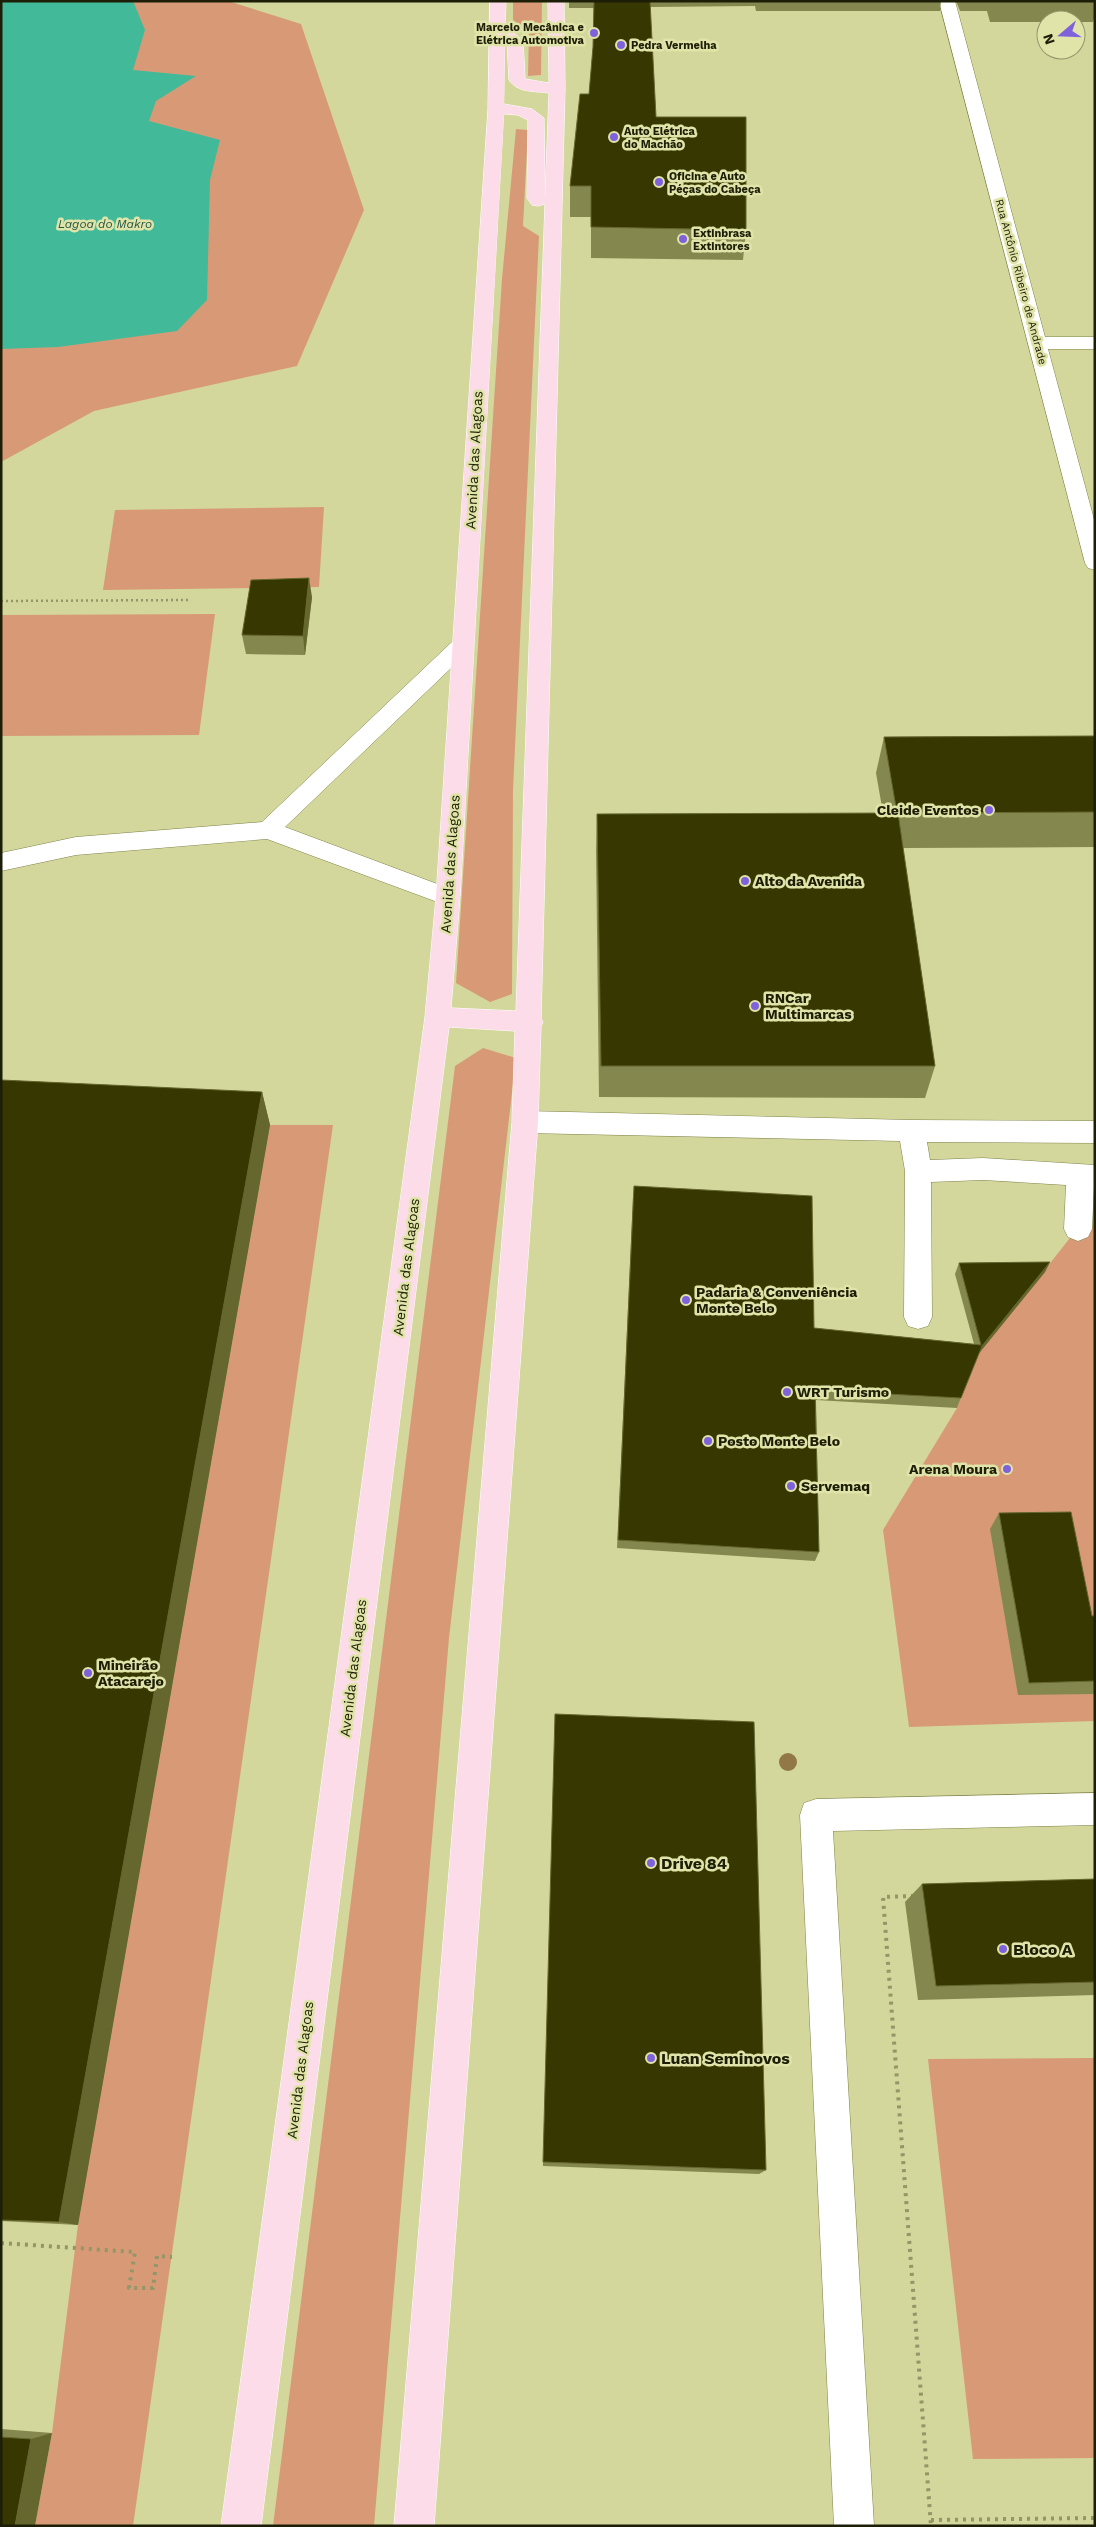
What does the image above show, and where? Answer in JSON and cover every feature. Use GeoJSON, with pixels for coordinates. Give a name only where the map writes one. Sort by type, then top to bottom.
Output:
{"type":"FeatureCollection","features":[{"type":"Feature","properties":{"kind":"main road"},"geometry":{"type":"LineString","coordinates":[[414,2526],[525,1122],[530,1022],[557,89],[556,1]]}},
{"type":"Feature","properties":{"kind":"main road"},"geometry":{"type":"LineString","coordinates":[[498,14],[515,40],[517,80],[522,85],[557,89]]}},
{"type":"Feature","properties":{"kind":"main road","name":"Avenida das Alagoas"},"geometry":{"type":"LineString","coordinates":[[241,2526],[438,1017],[448,897],[464,644],[496,108],[498,14]]}},
{"type":"Feature","properties":{"kind":"main road"},"geometry":{"type":"LineString","coordinates":[[496,108],[522,110],[529,112],[536,118],[536,198],[553,223]]}},
{"type":"Feature","properties":{"kind":"main road"},"geometry":{"type":"LineString","coordinates":[[438,1017],[530,1022]]}},
{"type":"Feature","properties":{"kind":"street","name":"Rua Antônio Ribeiro de Andrade"},"geometry":{"type":"LineString","coordinates":[[947,1],[1095,563]]}},
{"type":"Feature","properties":{"kind":"street"},"geometry":{"type":"LineString","coordinates":[[1038,343],[1095,343]]}},
{"type":"Feature","properties":{"kind":"street"},"geometry":{"type":"LineString","coordinates":[[268,830],[464,644]]}},
{"type":"Feature","properties":{"kind":"street"},"geometry":{"type":"LineString","coordinates":[[1,862],[76,846],[268,830],[448,897]]}},
{"type":"Feature","properties":{"kind":"street"},"geometry":{"type":"LineString","coordinates":[[525,1122],[912,1131],[1095,1132]]}},
{"type":"Feature","properties":{"kind":"street"},"geometry":{"type":"LineString","coordinates":[[912,1131],[918,1171],[918,1317]]}},
{"type":"Feature","properties":{"kind":"street"},"geometry":{"type":"LineString","coordinates":[[918,1171],[983,1169],[1088,1175],[1078,1229]]}},
{"type":"Feature","properties":{"kind":"street"},"geometry":{"type":"LineString","coordinates":[[854,2526],[816,1815],[1095,1809]]}},
{"type":"Feature","properties":{"kind":"path"},"geometry":{"type":"LineString","coordinates":[[1,601],[191,600]]}},
{"type":"Feature","properties":{"kind":"path"},"geometry":{"type":"LineString","coordinates":[[921,1896],[883,1897],[931,2523],[1095,2518]]}},
{"type":"Feature","properties":{"kind":"path"},"geometry":{"type":"LineString","coordinates":[[1,2243],[136,2252],[129,2288],[153,2288],[157,2256],[172,2257]]}},
{"type":"Feature","properties":{"kind":"shaded area"},"geometry":{"type":"Polygon","coordinates":[[[1,1],[228,1],[301,24],[364,210],[297,366],[94,411],[1,462],[1,1]]]}},
{"type":"Feature","properties":{"kind":"shaded area"},"geometry":{"type":"Polygon","coordinates":[[[513,1],[542,1],[541,75],[528,76],[529,32],[513,20],[513,1]]]}},
{"type":"Feature","properties":{"kind":"shaded area"},"geometry":{"type":"Polygon","coordinates":[[[516,129],[528,130],[523,226],[539,236],[513,790],[512,994],[490,1002],[456,983],[502,279],[516,129]]]}},
{"type":"Feature","properties":{"kind":"shaded area"},"geometry":{"type":"Polygon","coordinates":[[[324,507],[319,587],[103,590],[115,510],[324,507]]]}},
{"type":"Feature","properties":{"kind":"shaded area"},"geometry":{"type":"Polygon","coordinates":[[[215,614],[199,735],[1,736],[1,615],[215,614]]]}},
{"type":"Feature","properties":{"kind":"shaded area"},"geometry":{"type":"Polygon","coordinates":[[[483,1048],[516,1058],[449,1638],[374,2526],[273,2526],[455,1066],[483,1048]]]}},
{"type":"Feature","properties":{"kind":"shaded area"},"geometry":{"type":"Polygon","coordinates":[[[270,1125],[333,1125],[133,2526],[35,2526],[52,2433],[78,2225],[270,1125]]]}},
{"type":"Feature","properties":{"kind":"shaded area","name":"Arena Moura"},"geometry":{"type":"Polygon","coordinates":[[[1095,1189],[1095,1721],[909,1727],[883,1530],[957,1408],[977,1356],[1077,1229],[1073,1226],[1095,1189]]]}},
{"type":"Feature","properties":{"kind":"shaded area"},"geometry":{"type":"Polygon","coordinates":[[[1095,2058],[1095,2458],[973,2459],[928,2059],[1095,2058]]]}},
{"type":"Feature","properties":{"kind":"water","name":"Lagoa do Makro"},"geometry":{"type":"Polygon","coordinates":[[[1,1],[133,1],[145,30],[133,70],[196,76],[156,101],[149,121],[220,140],[210,180],[207,300],[177,331],[58,347],[1,349],[1,1]]]}},
{"type":"Feature","properties":{"kind":"building"},"geometry":{"type":"Polygon","coordinates":[[[594,1],[650,1],[656,117],[746,117],[746,230],[591,227],[591,186],[570,186],[580,94],[589,94],[594,1]]]}},
{"type":"Feature","properties":{"kind":"building"},"geometry":{"type":"Polygon","coordinates":[[[309,578],[303,636],[242,635],[251,580],[309,578]]]}},
{"type":"Feature","properties":{"kind":"building"},"geometry":{"type":"Polygon","coordinates":[[[1095,736],[1095,812],[898,813],[935,1066],[601,1066],[597,814],[897,813],[884,737],[1095,736]]]}},
{"type":"Feature","properties":{"kind":"building","name":"Mineirão Atacarejo"},"geometry":{"type":"Polygon","coordinates":[[[1,1080],[262,1092],[59,2222],[1,2220],[1,1080]]]}},
{"type":"Feature","properties":{"kind":"building"},"geometry":{"type":"Polygon","coordinates":[[[634,1186],[812,1196],[814,1328],[981,1345],[959,1263],[1050,1262],[982,1346],[961,1398],[815,1390],[819,1552],[618,1540],[634,1186]]]}},
{"type":"Feature","properties":{"kind":"building"},"geometry":{"type":"Polygon","coordinates":[[[1071,1512],[1092,1616],[1095,1616],[1095,1681],[1029,1683],[999,1513],[1071,1512]]]}},
{"type":"Feature","properties":{"kind":"building"},"geometry":{"type":"Polygon","coordinates":[[[555,1714],[754,1722],[766,2170],[543,2162],[555,1714]]]}},
{"type":"Feature","properties":{"kind":"building","name":"Bloco A"},"geometry":{"type":"Polygon","coordinates":[[[1095,1879],[1095,1982],[936,1986],[922,1884],[1095,1879]]]}},
{"type":"Feature","properties":{"kind":"building"},"geometry":{"type":"Polygon","coordinates":[[[1,2437],[31,2439],[15,2526],[1,2526],[1,2437]]]}},
{"type":"Feature","properties":{"kind":"place","name":"Marcelo Mecânica e Elétrica Automotiva"},"geometry":{"type":"Point","coordinates":[594,33]}},
{"type":"Feature","properties":{"kind":"place","name":"Pedra Vermelha"},"geometry":{"type":"Point","coordinates":[621,45]}},
{"type":"Feature","properties":{"kind":"place","name":"Auto Elétrica do Machão"},"geometry":{"type":"Point","coordinates":[614,137]}},
{"type":"Feature","properties":{"kind":"place","name":"Oficina e Auto Péças do Cabeça"},"geometry":{"type":"Point","coordinates":[659,182]}},
{"type":"Feature","properties":{"kind":"place","name":"Extinbrasa Extintores"},"geometry":{"type":"Point","coordinates":[683,239]}},
{"type":"Feature","properties":{"kind":"place","name":"Cleide Eventos"},"geometry":{"type":"Point","coordinates":[989,810]}},
{"type":"Feature","properties":{"kind":"place","name":"Alto da Avenida"},"geometry":{"type":"Point","coordinates":[745,881]}},
{"type":"Feature","properties":{"kind":"place","name":"RNCar Multimarcas"},"geometry":{"type":"Point","coordinates":[755,1006]}},
{"type":"Feature","properties":{"kind":"place","name":"Padaria & Conveniência Monte Belo"},"geometry":{"type":"Point","coordinates":[686,1300]}},
{"type":"Feature","properties":{"kind":"place","name":"WRT Turismo"},"geometry":{"type":"Point","coordinates":[787,1392]}},
{"type":"Feature","properties":{"kind":"place","name":"Posto Monte Belo"},"geometry":{"type":"Point","coordinates":[708,1441]}},
{"type":"Feature","properties":{"kind":"place","name":"Arena Moura"},"geometry":{"type":"Point","coordinates":[1007,1469]}},
{"type":"Feature","properties":{"kind":"place","name":"Servemaq"},"geometry":{"type":"Point","coordinates":[791,1486]}},
{"type":"Feature","properties":{"kind":"place","name":"Mineirão Atacarejo"},"geometry":{"type":"Point","coordinates":[88,1673]}},
{"type":"Feature","properties":{"kind":"place","name":"Drive 84"},"geometry":{"type":"Point","coordinates":[651,1863]}},
{"type":"Feature","properties":{"kind":"place","name":"Bloco A"},"geometry":{"type":"Point","coordinates":[1003,1949]}},
{"type":"Feature","properties":{"kind":"place","name":"Luan Seminovos"},"geometry":{"type":"Point","coordinates":[651,2058]}}]}
